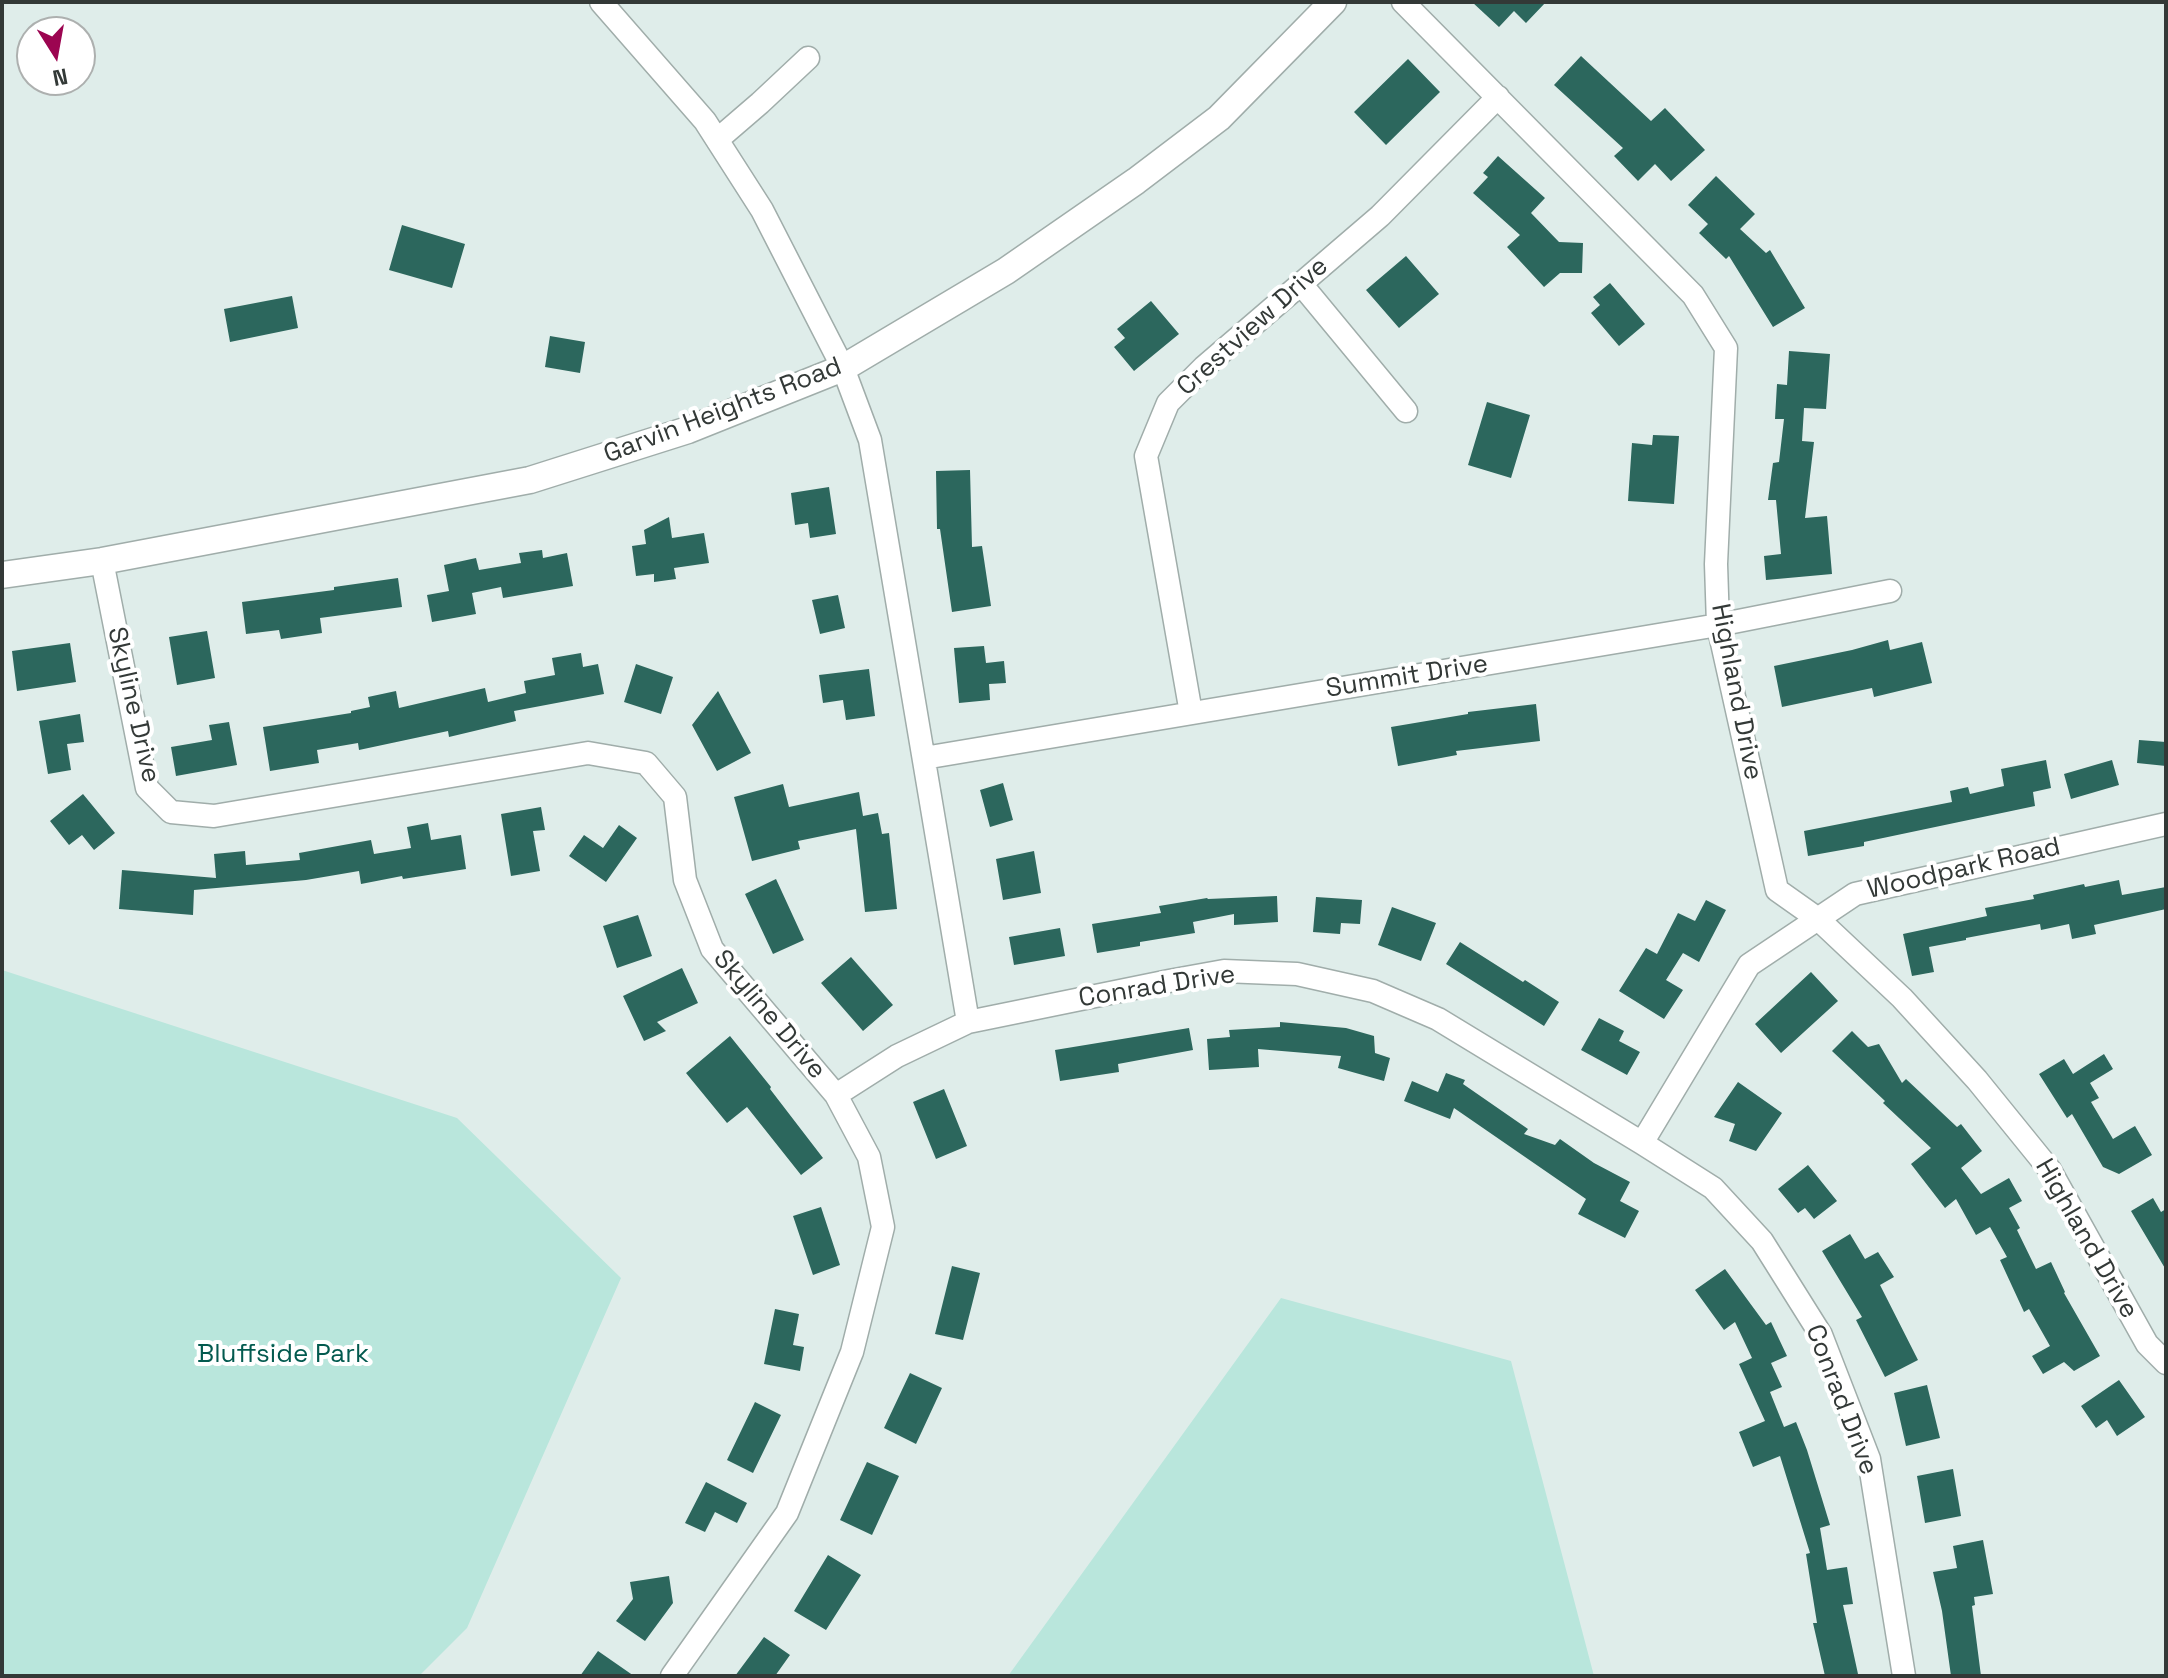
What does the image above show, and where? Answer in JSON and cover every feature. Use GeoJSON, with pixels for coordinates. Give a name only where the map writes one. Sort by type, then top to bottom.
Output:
{"type":"FeatureCollection","features":[{"type":"Feature","properties":{"kind":"main road","name":"Garvin Heights Road"},"geometry":{"type":"LineString","coordinates":[[2,575],[102,561],[530,480],[688,430],[843,368],[1006,271],[1136,181],[1219,118],[1333,2]]}},
{"type":"Feature","properties":{"kind":"street"},"geometry":{"type":"LineString","coordinates":[[601,2],[705,121],[762,210],[843,368],[870,440],[968,1022]]}},
{"type":"Feature","properties":{"kind":"street","name":"Highland Drive"},"geometry":{"type":"LineString","coordinates":[[1403,2],[1693,295],[1726,348],[1716,564],[1718,625],[1777,890],[1818,919],[1902,998],[1977,1080],[2050,1170],[2147,1344],[2166,1363]]}},
{"type":"Feature","properties":{"kind":"street"},"geometry":{"type":"LineString","coordinates":[[717,140],[808,58]]}},
{"type":"Feature","properties":{"kind":"street","name":"Crestview Drive"},"geometry":{"type":"LineString","coordinates":[[1191,713],[1146,456],[1168,403],[1204,367],[1380,216],[1498,97]]}},
{"type":"Feature","properties":{"kind":"street"},"geometry":{"type":"LineString","coordinates":[[1301,284],[1406,411]]}},
{"type":"Feature","properties":{"kind":"street","name":"Skyline Drive"},"geometry":{"type":"LineString","coordinates":[[102,561],[147,788],[171,812],[214,816],[588,753],[646,763],[675,797],[685,880],[712,949],[836,1095],[869,1157],[883,1227],[852,1352],[787,1513],[672,1676]]}},
{"type":"Feature","properties":{"kind":"street","name":"Summit Drive"},"geometry":{"type":"LineString","coordinates":[[924,758],[1718,625],[1890,591]]}},
{"type":"Feature","properties":{"kind":"street","name":"Woodpark Road"},"geometry":{"type":"LineString","coordinates":[[1642,1143],[1749,965],[1855,894],[2166,824]]}},
{"type":"Feature","properties":{"kind":"street","name":"Conrad Drive"},"geometry":{"type":"LineString","coordinates":[[836,1095],[897,1056],[968,1022],[1224,971],[1297,974],[1373,991],[1438,1019],[1713,1188],[1762,1241],[1821,1335],[1869,1459],[1904,1676]]}},
{"type":"Feature","properties":{"kind":"green space","name":"Bluffside Park"},"geometry":{"type":"Polygon","coordinates":[[[2,970],[457,1118],[621,1278],[467,1628],[419,1676],[2,1676],[2,970]]]}},
{"type":"Feature","properties":{"kind":"green space"},"geometry":{"type":"Polygon","coordinates":[[[1281,1298],[1511,1361],[1594,1676],[1008,1676],[1281,1298]]]}},
{"type":"Feature","properties":{"kind":"building"},"geometry":{"type":"Polygon","coordinates":[[[1472,2],[1546,2],[1526,23],[1514,11],[1499,27],[1472,2]]]}},
{"type":"Feature","properties":{"kind":"building"},"geometry":{"type":"Polygon","coordinates":[[[1581,56],[1651,121],[1665,108],[1705,150],[1671,181],[1655,164],[1638,181],[1614,156],[1623,148],[1554,85],[1581,56]]]}},
{"type":"Feature","properties":{"kind":"building"},"geometry":{"type":"Polygon","coordinates":[[[1408,59],[1440,92],[1386,145],[1354,112],[1408,59]]]}},
{"type":"Feature","properties":{"kind":"building"},"geometry":{"type":"Polygon","coordinates":[[[1498,156],[1545,198],[1531,213],[1559,242],[1583,243],[1582,273],[1560,273],[1544,287],[1507,247],[1520,235],[1473,193],[1488,177],[1483,173],[1498,156]]]}},
{"type":"Feature","properties":{"kind":"building"},"geometry":{"type":"Polygon","coordinates":[[[1716,176],[1755,214],[1740,229],[1766,253],[1770,250],[1805,308],[1773,327],[1729,256],[1726,259],[1699,233],[1708,224],[1688,205],[1716,176]]]}},
{"type":"Feature","properties":{"kind":"building"},"geometry":{"type":"Polygon","coordinates":[[[402,225],[465,244],[452,288],[389,270],[402,225]]]}},
{"type":"Feature","properties":{"kind":"building"},"geometry":{"type":"Polygon","coordinates":[[[1406,256],[1439,294],[1399,328],[1366,290],[1406,256]]]}},
{"type":"Feature","properties":{"kind":"building"},"geometry":{"type":"Polygon","coordinates":[[[1610,283],[1645,324],[1619,346],[1591,313],[1600,305],[1593,297],[1610,283]]]}},
{"type":"Feature","properties":{"kind":"building"},"geometry":{"type":"Polygon","coordinates":[[[292,296],[298,328],[230,342],[224,309],[292,296]]]}},
{"type":"Feature","properties":{"kind":"building"},"geometry":{"type":"Polygon","coordinates":[[[1151,301],[1179,334],[1134,371],[1114,347],[1125,338],[1117,329],[1151,301]]]}},
{"type":"Feature","properties":{"kind":"building"},"geometry":{"type":"Polygon","coordinates":[[[550,336],[585,342],[580,373],[545,367],[550,336]]]}},
{"type":"Feature","properties":{"kind":"building"},"geometry":{"type":"Polygon","coordinates":[[[1789,351],[1830,354],[1826,409],[1804,408],[1802,441],[1814,442],[1805,518],[1827,516],[1832,574],[1766,580],[1764,556],[1781,554],[1776,500],[1768,500],[1773,463],[1779,462],[1784,419],[1775,419],[1777,384],[1787,385],[1789,351]]]}},
{"type":"Feature","properties":{"kind":"building"},"geometry":{"type":"Polygon","coordinates":[[[1487,402],[1530,415],[1511,478],[1468,465],[1487,402]]]}},
{"type":"Feature","properties":{"kind":"building"},"geometry":{"type":"Polygon","coordinates":[[[1653,435],[1679,436],[1674,504],[1628,501],[1632,443],[1652,445],[1653,435]]]}},
{"type":"Feature","properties":{"kind":"building"},"geometry":{"type":"Polygon","coordinates":[[[970,470],[972,547],[982,546],[991,606],[952,612],[940,529],[937,529],[936,471],[970,470]]]}},
{"type":"Feature","properties":{"kind":"building"},"geometry":{"type":"Polygon","coordinates":[[[829,487],[836,534],[810,538],[808,523],[795,525],[791,493],[829,487]]]}},
{"type":"Feature","properties":{"kind":"building"},"geometry":{"type":"Polygon","coordinates":[[[669,517],[672,538],[704,533],[709,563],[674,568],[676,579],[654,582],[654,574],[636,576],[632,546],[646,544],[644,530],[669,517]]]}},
{"type":"Feature","properties":{"kind":"building"},"geometry":{"type":"Polygon","coordinates":[[[542,550],[543,558],[567,553],[573,586],[503,598],[501,587],[472,593],[476,614],[432,622],[427,595],[449,591],[444,565],[476,558],[479,570],[521,563],[519,553],[542,550]]]}},
{"type":"Feature","properties":{"kind":"building"},"geometry":{"type":"Polygon","coordinates":[[[398,578],[402,607],[320,618],[322,633],[281,639],[279,630],[246,634],[242,602],[398,578]]]}},
{"type":"Feature","properties":{"kind":"building"},"geometry":{"type":"Polygon","coordinates":[[[838,595],[845,628],[820,634],[812,600],[838,595]]]}},
{"type":"Feature","properties":{"kind":"building"},"geometry":{"type":"Polygon","coordinates":[[[207,631],[215,678],[177,685],[169,637],[207,631]]]}},
{"type":"Feature","properties":{"kind":"building"},"geometry":{"type":"Polygon","coordinates":[[[1888,640],[1890,650],[1922,642],[1932,683],[1874,697],[1872,688],[1782,707],[1774,666],[1888,640]]]}},
{"type":"Feature","properties":{"kind":"building"},"geometry":{"type":"Polygon","coordinates":[[[70,643],[76,682],[17,691],[12,651],[70,643]]]}},
{"type":"Feature","properties":{"kind":"building"},"geometry":{"type":"Polygon","coordinates":[[[984,646],[986,663],[1004,661],[1006,683],[989,684],[990,700],[959,703],[954,648],[984,646]]]}},
{"type":"Feature","properties":{"kind":"building"},"geometry":{"type":"Polygon","coordinates":[[[581,653],[583,667],[598,664],[604,694],[514,711],[516,721],[449,737],[448,731],[359,750],[358,743],[317,750],[319,763],[270,771],[263,727],[351,713],[370,707],[368,697],[396,691],[399,708],[485,688],[488,702],[526,693],[524,681],[555,675],[552,658],[581,653]]]}},
{"type":"Feature","properties":{"kind":"building"},"geometry":{"type":"Polygon","coordinates":[[[636,664],[673,677],[661,714],[624,702],[636,664]]]}},
{"type":"Feature","properties":{"kind":"building"},"geometry":{"type":"Polygon","coordinates":[[[869,669],[875,716],[846,720],[843,700],[823,703],[819,675],[869,669]]]}},
{"type":"Feature","properties":{"kind":"building"},"geometry":{"type":"Polygon","coordinates":[[[718,691],[751,753],[717,771],[692,725],[718,691]]]}},
{"type":"Feature","properties":{"kind":"building"},"geometry":{"type":"Polygon","coordinates":[[[1536,704],[1540,741],[1456,751],[1457,755],[1398,766],[1391,727],[1468,712],[1536,704]]]}},
{"type":"Feature","properties":{"kind":"building"},"geometry":{"type":"Polygon","coordinates":[[[80,714],[84,742],[67,744],[71,770],[48,774],[39,721],[80,714]]]}},
{"type":"Feature","properties":{"kind":"building"},"geometry":{"type":"Polygon","coordinates":[[[229,722],[237,765],[176,776],[171,747],[212,740],[209,725],[229,722]]]}},
{"type":"Feature","properties":{"kind":"building"},"geometry":{"type":"Polygon","coordinates":[[[2139,740],[2166,742],[2166,766],[2137,763],[2139,740]]]}},
{"type":"Feature","properties":{"kind":"building"},"geometry":{"type":"Polygon","coordinates":[[[2046,760],[2051,788],[2033,792],[2035,806],[1808,856],[1804,831],[1952,802],[1950,791],[1968,787],[1970,794],[2004,786],[2001,769],[2046,760]]]}},
{"type":"Feature","properties":{"kind":"building"},"geometry":{"type":"Polygon","coordinates":[[[2112,760],[2119,785],[2071,799],[2064,774],[2112,760]]]}},
{"type":"Feature","properties":{"kind":"building"},"geometry":{"type":"Polygon","coordinates":[[[1003,783],[1013,820],[990,827],[980,790],[1003,783]]]}},
{"type":"Feature","properties":{"kind":"building"},"geometry":{"type":"Polygon","coordinates":[[[783,784],[789,807],[859,792],[863,816],[878,813],[882,834],[889,833],[897,909],[865,912],[856,829],[798,841],[800,849],[752,861],[734,797],[783,784]]]}},
{"type":"Feature","properties":{"kind":"building"},"geometry":{"type":"Polygon","coordinates":[[[83,794],[115,833],[94,850],[82,835],[69,845],[50,821],[83,794]]]}},
{"type":"Feature","properties":{"kind":"building"},"geometry":{"type":"Polygon","coordinates":[[[541,807],[545,830],[533,831],[540,871],[511,876],[501,814],[541,807]]]}},
{"type":"Feature","properties":{"kind":"building"},"geometry":{"type":"Polygon","coordinates":[[[428,823],[431,840],[461,835],[466,869],[361,884],[359,871],[306,880],[194,890],[193,915],[119,909],[122,870],[216,878],[214,854],[245,851],[246,865],[300,860],[299,853],[371,840],[374,854],[411,848],[407,827],[428,823]]]}},
{"type":"Feature","properties":{"kind":"building"},"geometry":{"type":"Polygon","coordinates":[[[619,825],[637,838],[606,882],[569,856],[584,835],[603,848],[619,825]]]}},
{"type":"Feature","properties":{"kind":"building"},"geometry":{"type":"Polygon","coordinates":[[[1034,851],[1041,893],[1003,900],[996,859],[1034,851]]]}},
{"type":"Feature","properties":{"kind":"building"},"geometry":{"type":"Polygon","coordinates":[[[776,879],[804,940],[773,954],[745,894],[776,879]]]}},
{"type":"Feature","properties":{"kind":"building"},"geometry":{"type":"Polygon","coordinates":[[[2119,880],[2122,895],[2166,887],[2166,909],[2094,925],[2096,934],[2072,939],[2069,924],[2041,930],[2040,924],[1929,947],[1934,972],[1912,976],[1903,934],[1987,916],[1985,908],[2034,899],[2033,895],[2119,880]]]}},
{"type":"Feature","properties":{"kind":"building"},"geometry":{"type":"Polygon","coordinates":[[[1277,896],[1278,922],[1234,925],[1234,914],[1193,922],[1195,933],[1097,953],[1092,924],[1161,913],[1159,906],[1207,898],[1277,896]]]}},
{"type":"Feature","properties":{"kind":"building"},"geometry":{"type":"Polygon","coordinates":[[[1316,897],[1362,900],[1360,924],[1341,923],[1340,934],[1313,932],[1316,897]]]}},
{"type":"Feature","properties":{"kind":"building"},"geometry":{"type":"Polygon","coordinates":[[[1706,900],[1726,910],[1699,962],[1683,953],[1666,980],[1683,990],[1664,1019],[1619,991],[1646,948],[1657,954],[1678,913],[1695,921],[1706,900]]]}},
{"type":"Feature","properties":{"kind":"building"},"geometry":{"type":"Polygon","coordinates":[[[1392,907],[1436,923],[1421,961],[1378,945],[1392,907]]]}},
{"type":"Feature","properties":{"kind":"building"},"geometry":{"type":"Polygon","coordinates":[[[638,915],[652,956],[617,968],[603,926],[638,915]]]}},
{"type":"Feature","properties":{"kind":"building"},"geometry":{"type":"Polygon","coordinates":[[[1060,928],[1065,956],[1014,965],[1009,937],[1060,928]]]}},
{"type":"Feature","properties":{"kind":"building"},"geometry":{"type":"Polygon","coordinates":[[[1460,942],[1559,1002],[1544,1026],[1446,964],[1460,942]]]}},
{"type":"Feature","properties":{"kind":"building"},"geometry":{"type":"Polygon","coordinates":[[[851,957],[893,1005],[863,1031],[821,983],[851,957]]]}},
{"type":"Feature","properties":{"kind":"building"},"geometry":{"type":"Polygon","coordinates":[[[682,968],[698,1003],[657,1022],[666,1031],[644,1041],[623,996],[682,968]]]}},
{"type":"Feature","properties":{"kind":"building"},"geometry":{"type":"Polygon","coordinates":[[[1811,972],[1838,1001],[1781,1053],[1755,1024],[1811,972]]]}},
{"type":"Feature","properties":{"kind":"building"},"geometry":{"type":"Polygon","coordinates":[[[1599,1018],[1624,1031],[1619,1041],[1640,1052],[1627,1075],[1581,1050],[1599,1018]]]}},
{"type":"Feature","properties":{"kind":"building"},"geometry":{"type":"Polygon","coordinates":[[[1280,1022],[1346,1028],[1374,1036],[1375,1053],[1390,1058],[1384,1081],[1338,1068],[1341,1056],[1258,1049],[1259,1067],[1209,1070],[1207,1039],[1230,1037],[1229,1030],[1280,1027],[1280,1022]]]}},
{"type":"Feature","properties":{"kind":"building"},"geometry":{"type":"Polygon","coordinates":[[[1189,1028],[1193,1050],[1118,1064],[1119,1072],[1060,1081],[1055,1050],[1189,1028]]]}},
{"type":"Feature","properties":{"kind":"building"},"geometry":{"type":"Polygon","coordinates":[[[1852,1031],[1868,1047],[1879,1044],[1902,1083],[1906,1079],[1957,1127],[1961,1124],[1982,1151],[1961,1168],[1981,1194],[2009,1178],[2022,1201],[2009,1208],[2036,1269],[2051,1262],[2064,1293],[2100,1356],[2074,1371],[2064,1362],[2043,1374],[2032,1356],[2050,1346],[2029,1309],[2024,1312],[2000,1260],[2007,1257],[1990,1227],[1976,1235],[1956,1199],[1945,1208],[1911,1164],[1931,1148],[1832,1051],[1852,1031]]]}},
{"type":"Feature","properties":{"kind":"building"},"geometry":{"type":"Polygon","coordinates":[[[730,1036],[823,1158],[801,1175],[747,1107],[727,1123],[686,1073],[730,1036]]]}},
{"type":"Feature","properties":{"kind":"building"},"geometry":{"type":"Polygon","coordinates":[[[2104,1054],[2113,1069],[2090,1083],[2099,1098],[2091,1102],[2113,1139],[2135,1126],[2152,1155],[2119,1174],[2103,1167],[2072,1114],[2067,1118],[2039,1074],[2064,1059],[2073,1074],[2104,1054]]]}},
{"type":"Feature","properties":{"kind":"building"},"geometry":{"type":"Polygon","coordinates":[[[1446,1073],[1465,1080],[1463,1084],[1528,1129],[1524,1134],[1555,1145],[1560,1139],[1594,1163],[1630,1182],[1620,1201],[1639,1211],[1625,1238],[1578,1214],[1586,1199],[1454,1108],[1450,1119],[1404,1101],[1412,1081],[1438,1092],[1446,1073]]]}},
{"type":"Feature","properties":{"kind":"building"},"geometry":{"type":"Polygon","coordinates":[[[1738,1082],[1782,1113],[1756,1151],[1729,1141],[1735,1124],[1714,1117],[1738,1082]]]}},
{"type":"Feature","properties":{"kind":"building"},"geometry":{"type":"Polygon","coordinates":[[[944,1089],[967,1146],[936,1159],[913,1102],[944,1089]]]}},
{"type":"Feature","properties":{"kind":"building"},"geometry":{"type":"Polygon","coordinates":[[[1808,1165],[1837,1201],[1814,1219],[1805,1208],[1798,1213],[1778,1189],[1808,1165]]]}},
{"type":"Feature","properties":{"kind":"building"},"geometry":{"type":"Polygon","coordinates":[[[2153,1198],[2161,1212],[2166,1209],[2166,1270],[2131,1211],[2153,1198]]]}},
{"type":"Feature","properties":{"kind":"building"},"geometry":{"type":"Polygon","coordinates":[[[821,1207],[840,1265],[813,1275],[793,1216],[821,1207]]]}},
{"type":"Feature","properties":{"kind":"building"},"geometry":{"type":"Polygon","coordinates":[[[1850,1234],[1865,1259],[1878,1252],[1894,1277],[1880,1285],[1918,1360],[1885,1377],[1856,1320],[1862,1317],[1822,1251],[1850,1234]]]}},
{"type":"Feature","properties":{"kind":"building"},"geometry":{"type":"Polygon","coordinates":[[[952,1266],[980,1273],[963,1340],[935,1334],[952,1266]]]}},
{"type":"Feature","properties":{"kind":"building"},"geometry":{"type":"Polygon","coordinates":[[[1725,1269],[1766,1325],[1771,1322],[1787,1356],[1771,1363],[1782,1387],[1770,1392],[1784,1427],[1796,1422],[1807,1450],[1830,1525],[1820,1528],[1827,1570],[1847,1567],[1853,1604],[1843,1605],[1858,1674],[1825,1676],[1813,1623],[1817,1623],[1806,1554],[1810,1553],[1780,1456],[1753,1467],[1739,1432],[1765,1421],[1739,1364],[1752,1358],[1735,1322],[1724,1330],[1695,1290],[1725,1269]]]}},
{"type":"Feature","properties":{"kind":"building"},"geometry":{"type":"Polygon","coordinates":[[[775,1309],[799,1314],[793,1345],[804,1347],[800,1371],[764,1364],[775,1309]]]}},
{"type":"Feature","properties":{"kind":"building"},"geometry":{"type":"Polygon","coordinates":[[[910,1373],[942,1388],[916,1444],[884,1428],[910,1373]]]}},
{"type":"Feature","properties":{"kind":"building"},"geometry":{"type":"Polygon","coordinates":[[[2119,1380],[2145,1417],[2117,1436],[2107,1420],[2096,1428],[2081,1406],[2119,1380]]]}},
{"type":"Feature","properties":{"kind":"building"},"geometry":{"type":"Polygon","coordinates":[[[1927,1385],[1940,1438],[1906,1446],[1894,1393],[1927,1385]]]}},
{"type":"Feature","properties":{"kind":"building"},"geometry":{"type":"Polygon","coordinates":[[[755,1402],[781,1415],[753,1473],[727,1460],[755,1402]]]}},
{"type":"Feature","properties":{"kind":"building"},"geometry":{"type":"Polygon","coordinates":[[[867,1462],[899,1476],[872,1535],[840,1520],[867,1462]]]}},
{"type":"Feature","properties":{"kind":"building"},"geometry":{"type":"Polygon","coordinates":[[[1953,1469],[1961,1516],[1925,1523],[1917,1476],[1953,1469]]]}},
{"type":"Feature","properties":{"kind":"building"},"geometry":{"type":"Polygon","coordinates":[[[706,1482],[747,1503],[737,1523],[715,1512],[705,1532],[685,1523],[706,1482]]]}},
{"type":"Feature","properties":{"kind":"building"},"geometry":{"type":"Polygon","coordinates":[[[1983,1540],[1993,1594],[1974,1597],[1975,1605],[1972,1606],[1981,1676],[1951,1676],[1933,1572],[1957,1568],[1953,1546],[1983,1540]]]}},
{"type":"Feature","properties":{"kind":"building"},"geometry":{"type":"Polygon","coordinates":[[[828,1555],[861,1575],[826,1630],[794,1611],[828,1555]]]}},
{"type":"Feature","properties":{"kind":"building"},"geometry":{"type":"Polygon","coordinates":[[[669,1576],[673,1603],[645,1641],[616,1621],[633,1599],[630,1582],[669,1576]]]}},
{"type":"Feature","properties":{"kind":"building"},"geometry":{"type":"Polygon","coordinates":[[[764,1637],[790,1655],[775,1676],[735,1676],[764,1637]]]}},
{"type":"Feature","properties":{"kind":"building"},"geometry":{"type":"Polygon","coordinates":[[[598,1651],[634,1676],[580,1676],[598,1651]]]}}]}
